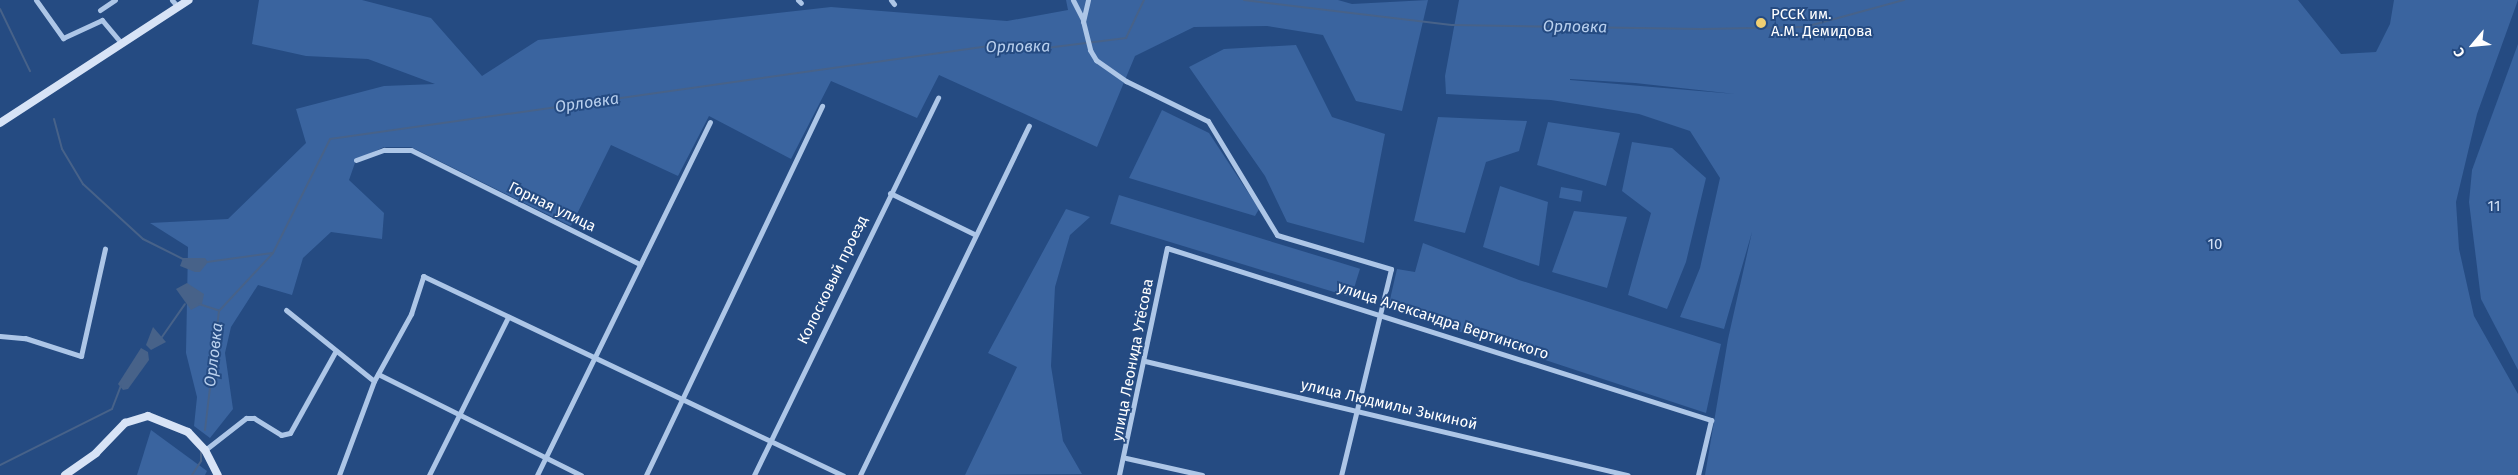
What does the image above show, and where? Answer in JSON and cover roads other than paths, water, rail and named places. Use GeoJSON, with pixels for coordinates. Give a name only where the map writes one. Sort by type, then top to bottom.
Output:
{"type":"FeatureCollection","features":[{"type":"Feature","properties":{"kind":"main road"},"geometry":{"type":"LineString","coordinates":[[0,123],[188,0]]}},
{"type":"Feature","properties":{"kind":"main road"},"geometry":{"type":"LineString","coordinates":[[65,475],[96,453],[131,419],[148,416],[188,432],[205,450],[218,475]]}},
{"type":"Feature","properties":{"kind":"street"},"geometry":{"type":"LineString","coordinates":[[36,0],[63,38],[102,20],[122,44]]}},
{"type":"Feature","properties":{"kind":"street"},"geometry":{"type":"LineString","coordinates":[[100,10],[115,0]]}},
{"type":"Feature","properties":{"kind":"street"},"geometry":{"type":"LineString","coordinates":[[172,0],[178,7]]}},
{"type":"Feature","properties":{"kind":"street"},"geometry":{"type":"LineString","coordinates":[[1073,0],[1084,21],[1090,50],[1106,70],[1208,121],[1278,235],[1390,269],[1341,475]]}},
{"type":"Feature","properties":{"kind":"street"},"geometry":{"type":"LineString","coordinates":[[1084,21],[1088,0]]}},
{"type":"Feature","properties":{"kind":"street","name":"Колосковый проезд"},"geometry":{"type":"LineString","coordinates":[[754,475],[938,96]]}},
{"type":"Feature","properties":{"kind":"street"},"geometry":{"type":"LineString","coordinates":[[646,475],[822,106]]}},
{"type":"Feature","properties":{"kind":"street"},"geometry":{"type":"LineString","coordinates":[[537,475],[710,122]]}},
{"type":"Feature","properties":{"kind":"street"},"geometry":{"type":"LineString","coordinates":[[860,475],[974,234],[1028,126]]}},
{"type":"Feature","properties":{"kind":"street","name":"Горная улица"},"geometry":{"type":"LineString","coordinates":[[356,160],[384,150],[411,150],[640,264]]}},
{"type":"Feature","properties":{"kind":"street"},"geometry":{"type":"LineString","coordinates":[[890,193],[974,234]]}},
{"type":"Feature","properties":{"kind":"street"},"geometry":{"type":"LineString","coordinates":[[0,336],[25,338],[81,356],[105,248]]}},
{"type":"Feature","properties":{"kind":"street","name":"улица Александра Вертинского"},"geometry":{"type":"LineString","coordinates":[[1167,248],[1379,313],[1711,420],[1698,475]]}},
{"type":"Feature","properties":{"kind":"street","name":"улица Леонида Утёсова"},"geometry":{"type":"LineString","coordinates":[[1119,475],[1126,458],[1167,248]]}},
{"type":"Feature","properties":{"kind":"street"},"geometry":{"type":"LineString","coordinates":[[339,475],[374,381],[411,314],[423,276],[594,358],[684,397],[842,475]]}},
{"type":"Feature","properties":{"kind":"street"},"geometry":{"type":"LineString","coordinates":[[286,310],[335,352],[374,381]]}},
{"type":"Feature","properties":{"kind":"street"},"geometry":{"type":"LineString","coordinates":[[430,475],[508,317]]}},
{"type":"Feature","properties":{"kind":"street"},"geometry":{"type":"LineString","coordinates":[[205,450],[246,418],[254,418],[281,435],[290,433],[335,352]]}},
{"type":"Feature","properties":{"kind":"street","name":"улица Людмилы Зыкиной"},"geometry":{"type":"LineString","coordinates":[[1145,361],[1628,475]]}},
{"type":"Feature","properties":{"kind":"street"},"geometry":{"type":"LineString","coordinates":[[378,374],[581,475]]}},
{"type":"Feature","properties":{"kind":"street"},"geometry":{"type":"LineString","coordinates":[[1126,458],[1202,475]]}},
{"type":"Feature","properties":{"kind":"waterway","name":"Орловка"},"geometry":{"type":"LineString","coordinates":[[205,430],[219,311],[273,253],[330,139],[996,45],[1030,50],[1126,38],[1144,0]]}},
{"type":"Feature","properties":{"kind":"waterway","name":"Орловка"},"geometry":{"type":"LineString","coordinates":[[1244,0],[1452,25],[1701,29],[1805,27],[1904,0]]}},
{"type":"Feature","properties":{"kind":"waterway"},"geometry":{"type":"LineString","coordinates":[[0,9],[30,71]]}},
{"type":"Feature","properties":{"kind":"waterway"},"geometry":{"type":"LineString","coordinates":[[54,119],[62,149],[83,184],[143,239],[185,260]]}},
{"type":"Feature","properties":{"kind":"waterway"},"geometry":{"type":"LineString","coordinates":[[207,262],[272,253]]}},
{"type":"Feature","properties":{"kind":"waterway"},"geometry":{"type":"LineString","coordinates":[[162,337],[185,304]]}},
{"type":"Feature","properties":{"kind":"waterway"},"geometry":{"type":"LineString","coordinates":[[199,304],[218,310]]}},
{"type":"Feature","properties":{"kind":"waterway"},"geometry":{"type":"LineString","coordinates":[[0,465],[112,409],[121,386]]}},
{"type":"Feature","properties":{"kind":"waterway","name":"Орловка"},"geometry":{"type":"LineString","coordinates":[[192,475],[201,461],[201,450]]}},
{"type":"Feature","properties":{"kind":"place","name":"РССК им. А.М. Демидова"},"geometry":{"type":"Point","coordinates":[1761,23]}},
{"type":"Feature","properties":{"kind":"park label","name":"11"},"geometry":{"type":"Point","coordinates":[2494,207]}},
{"type":"Feature","properties":{"kind":"park label","name":"10"},"geometry":{"type":"Point","coordinates":[2215,245]}}]}
